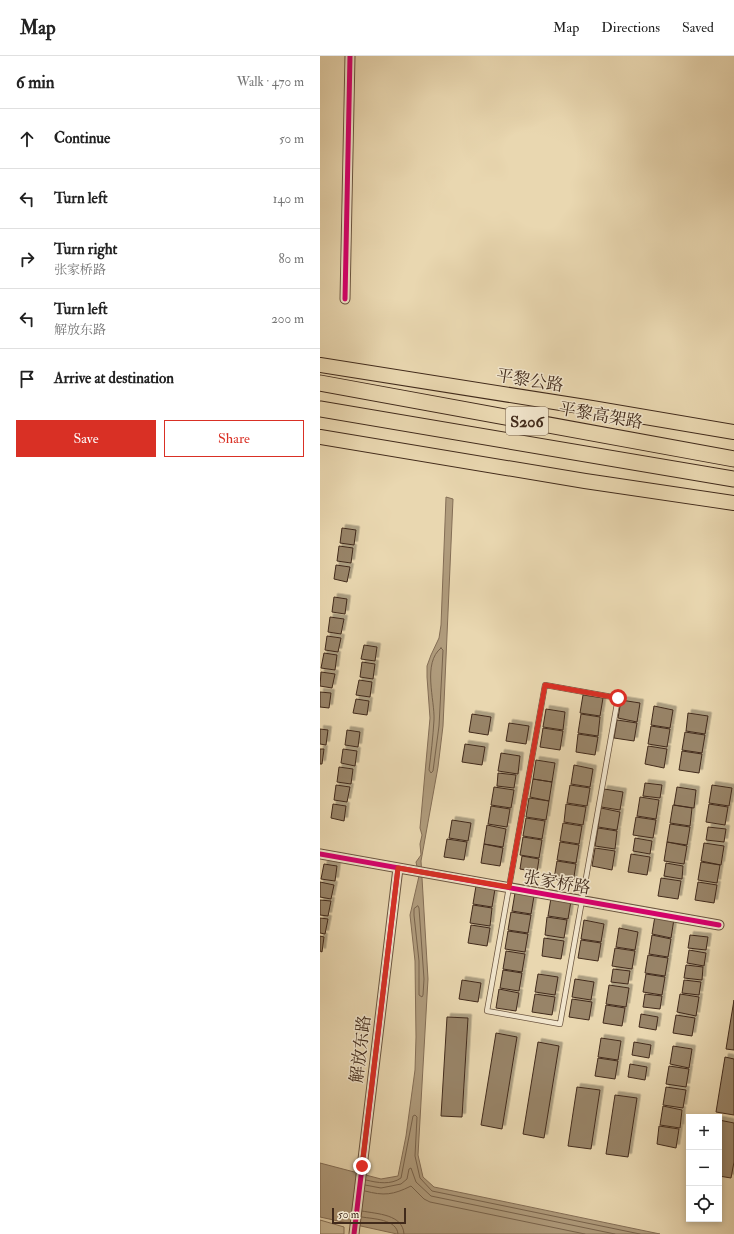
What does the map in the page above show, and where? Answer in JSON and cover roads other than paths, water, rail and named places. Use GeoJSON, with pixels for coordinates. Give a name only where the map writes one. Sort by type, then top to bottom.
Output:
{"type":"FeatureCollection","features":[{"type":"Feature","properties":{"kind":"highway","name":"平黎高架路"},"geometry":{"type":"LineString","coordinates":[[320,383],[734,459]]}},
{"type":"Feature","properties":{"kind":"highway","name":"S206"},"geometry":{"type":"LineString","coordinates":[[320,409],[734,479]]}},
{"type":"Feature","properties":{"kind":"main road","name":"平黎公路"},"geometry":{"type":"LineString","coordinates":[[320,365],[734,432]]}},
{"type":"Feature","properties":{"kind":"main road"},"geometry":{"type":"LineString","coordinates":[[320,437],[585,481],[734,503]]}},
{"type":"Feature","properties":{"kind":"street"},"geometry":{"type":"LineString","coordinates":[[345,299],[350,56]]}},
{"type":"Feature","properties":{"kind":"street","name":"张家桥路"},"geometry":{"type":"LineString","coordinates":[[320,854],[719,925]]}},
{"type":"Feature","properties":{"kind":"street","name":"解放东路"},"geometry":{"type":"LineString","coordinates":[[354,1233],[398,868]]}},
{"type":"Feature","properties":{"kind":"lane"},"geometry":{"type":"LineString","coordinates":[[545,685],[618,698],[582,900],[560,1024],[487,1011],[545,685]]}},
{"type":"Feature","properties":{"kind":"water"},"geometry":{"type":"Polygon","coordinates":[[[446,497],[453,499],[443,726],[438,767],[421,861],[428,979],[418,1155],[423,1177],[434,1187],[660,1234],[397,1234],[320,1217],[320,1163],[381,1179],[398,1176],[406,1136],[415,1070],[416,1037],[415,961],[410,915],[419,876],[416,862],[421,855],[420,844],[422,835],[420,828],[430,718],[427,666],[439,638],[441,625],[446,497]]]}}]}
